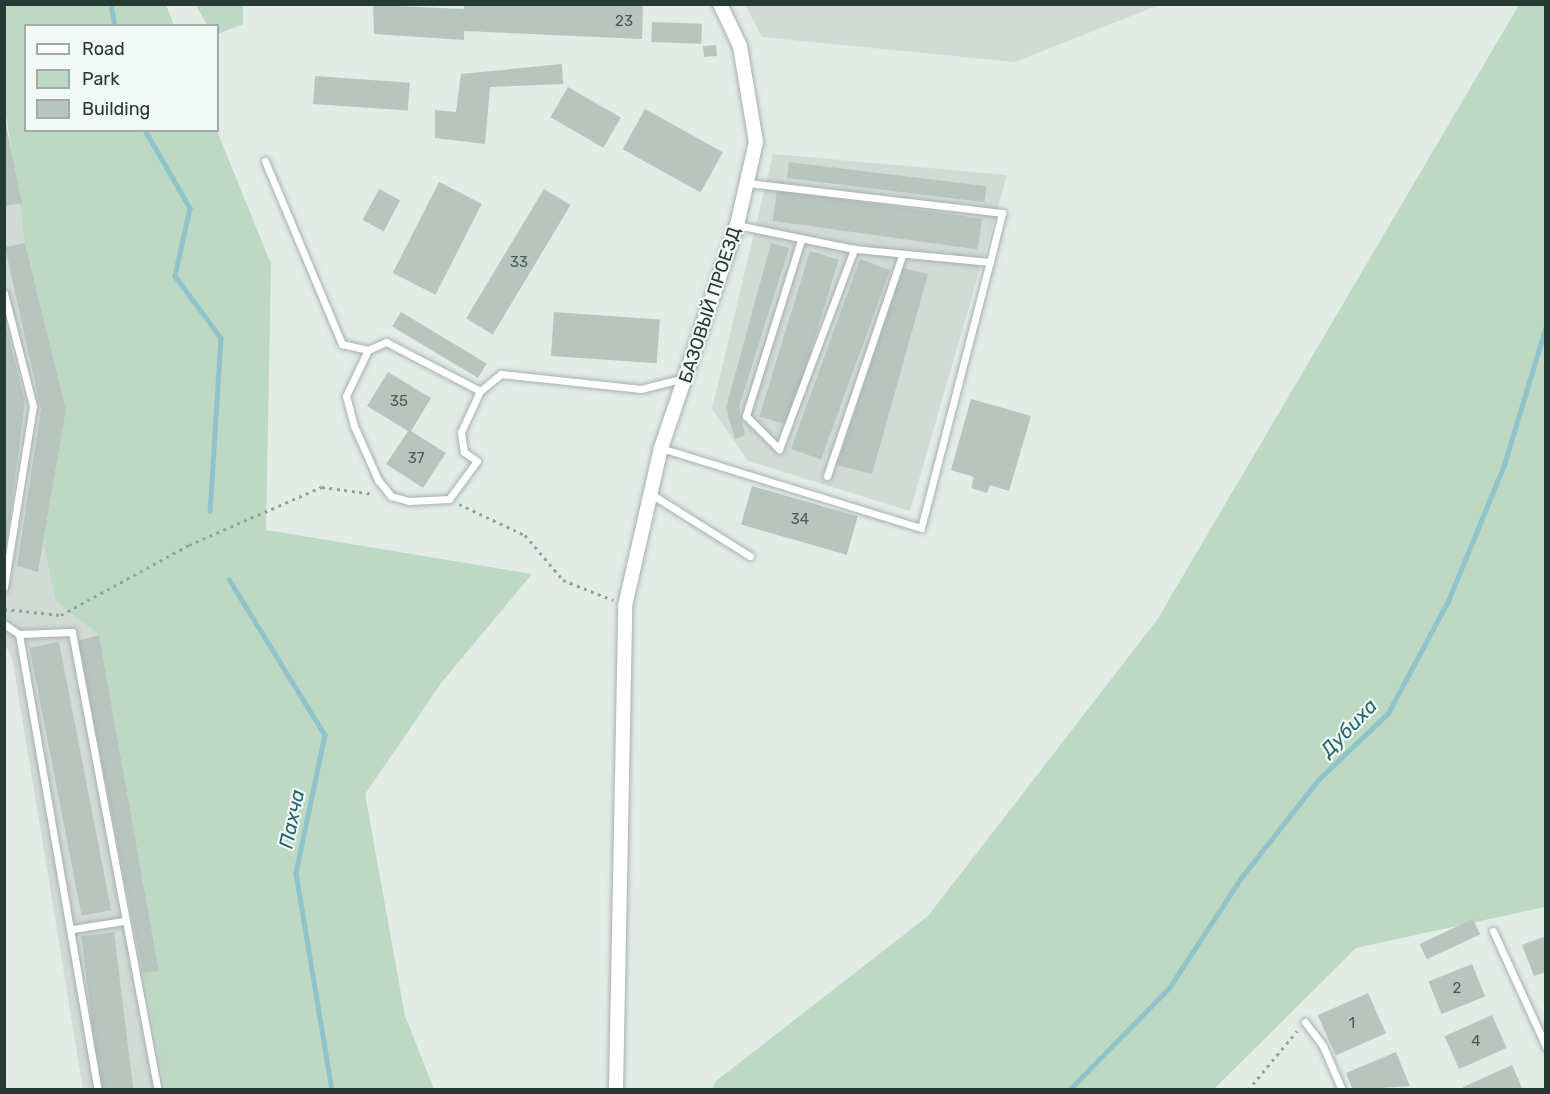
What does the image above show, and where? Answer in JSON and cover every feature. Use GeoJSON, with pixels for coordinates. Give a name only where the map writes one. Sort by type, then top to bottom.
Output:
{"type":"FeatureCollection","features":[{"type":"Feature","properties":{"kind":"street","name":"БАЗОВЫЙ ПРОЕЗД"},"geometry":{"type":"LineString","coordinates":[[616,1089],[626,606],[649,493],[661,448],[687,378],[737,225],[756,142],[740,46],[720,4]]}},
{"type":"Feature","properties":{"kind":"lane"},"geometry":{"type":"LineString","coordinates":[[265,161],[342,344],[368,350],[386,342],[480,391]]}},
{"type":"Feature","properties":{"kind":"lane"},"geometry":{"type":"LineString","coordinates":[[661,448],[921,528],[1002,213],[747,183]]}},
{"type":"Feature","properties":{"kind":"lane"},"geometry":{"type":"LineString","coordinates":[[737,225],[801,240],[854,249],[902,256],[990,262]]}},
{"type":"Feature","properties":{"kind":"lane"},"geometry":{"type":"LineString","coordinates":[[801,240],[746,416],[779,449],[854,249]]}},
{"type":"Feature","properties":{"kind":"lane"},"geometry":{"type":"LineString","coordinates":[[827,476],[902,256]]}},
{"type":"Feature","properties":{"kind":"lane"},"geometry":{"type":"LineString","coordinates":[[4,293],[33,406],[4,587]]}},
{"type":"Feature","properties":{"kind":"lane"},"geometry":{"type":"LineString","coordinates":[[368,350],[346,396],[378,480],[391,496],[449,499],[477,461],[464,452],[461,432],[480,391],[501,374],[641,389],[687,378]]}},
{"type":"Feature","properties":{"kind":"lane"},"geometry":{"type":"LineString","coordinates":[[649,493],[750,556]]}},
{"type":"Feature","properties":{"kind":"lane"},"geometry":{"type":"LineString","coordinates":[[4,624],[19,634],[72,632],[123,921],[158,1089]]}},
{"type":"Feature","properties":{"kind":"lane"},"geometry":{"type":"LineString","coordinates":[[19,634],[74,929],[98,1089]]}},
{"type":"Feature","properties":{"kind":"lane"},"geometry":{"type":"LineString","coordinates":[[74,929],[123,921]]}},
{"type":"Feature","properties":{"kind":"lane"},"geometry":{"type":"LineString","coordinates":[[1493,931],[1545,1047]]}},
{"type":"Feature","properties":{"kind":"lane"},"geometry":{"type":"LineString","coordinates":[[1305,1022],[1342,1089]]}},
{"type":"Feature","properties":{"kind":"path"},"geometry":{"type":"LineString","coordinates":[[4,609],[61,615],[189,545],[322,487],[391,496]]}},
{"type":"Feature","properties":{"kind":"path"},"geometry":{"type":"LineString","coordinates":[[449,499],[525,535],[563,580],[626,606]]}},
{"type":"Feature","properties":{"kind":"path"},"geometry":{"type":"LineString","coordinates":[[1248,1089],[1305,1022]]}},
{"type":"Feature","properties":{"kind":"shaded area"},"geometry":{"type":"Polygon","coordinates":[[[745,5],[1159,5],[1015,62],[762,37],[745,5]]]}},
{"type":"Feature","properties":{"kind":"shaded area"},"geometry":{"type":"Polygon","coordinates":[[[4,109],[25,243],[66,410],[43,544],[56,600],[99,635],[159,971],[143,974],[166,1089],[83,1089],[12,656],[5,646],[4,109]]]}},
{"type":"Feature","properties":{"kind":"shaded area"},"geometry":{"type":"Polygon","coordinates":[[[773,154],[1007,175],[910,511],[748,461],[712,409],[773,154]]]}},
{"type":"Feature","properties":{"kind":"green space"},"geometry":{"type":"Polygon","coordinates":[[[4,5],[166,5],[174,24],[24,24],[24,132],[217,132],[271,264],[266,530],[532,574],[442,682],[365,794],[405,1016],[434,1089],[166,1089],[143,973],[159,970],[99,635],[56,601],[43,544],[66,410],[25,243],[5,109],[4,5]]]}},
{"type":"Feature","properties":{"kind":"green space"},"geometry":{"type":"Polygon","coordinates":[[[196,5],[243,5],[243,24],[219,34],[219,24],[206,24],[196,5]]]}},
{"type":"Feature","properties":{"kind":"green space"},"geometry":{"type":"Polygon","coordinates":[[[1519,5],[1545,5],[1545,907],[1356,948],[1214,1089],[712,1090],[716,1081],[928,916],[1157,620],[1519,5]]]}},
{"type":"Feature","properties":{"kind":"building"},"geometry":{"type":"Polygon","coordinates":[[[464,4],[643,4],[642,39],[464,31],[464,40],[374,34],[373,5],[464,9],[464,4]]]}},
{"type":"Feature","properties":{"kind":"building"},"geometry":{"type":"Polygon","coordinates":[[[652,22],[702,24],[701,44],[651,42],[652,22]]]}},
{"type":"Feature","properties":{"kind":"building"},"geometry":{"type":"Polygon","coordinates":[[[716,45],[717,56],[704,57],[703,46],[716,45]]]}},
{"type":"Feature","properties":{"kind":"building"},"geometry":{"type":"Polygon","coordinates":[[[562,64],[563,84],[490,87],[485,144],[435,138],[435,110],[456,112],[461,74],[562,64]]]}},
{"type":"Feature","properties":{"kind":"building"},"geometry":{"type":"Polygon","coordinates":[[[315,76],[410,83],[408,111],[313,104],[315,76]]]}},
{"type":"Feature","properties":{"kind":"building"},"geometry":{"type":"Polygon","coordinates":[[[568,87],[621,118],[603,148],[550,117],[568,87]]]}},
{"type":"Feature","properties":{"kind":"building"},"geometry":{"type":"Polygon","coordinates":[[[645,109],[723,152],[701,192],[623,149],[645,109]]]}},
{"type":"Feature","properties":{"kind":"building"},"geometry":{"type":"Polygon","coordinates":[[[4,116],[22,203],[4,206],[4,116]]]}},
{"type":"Feature","properties":{"kind":"building"},"geometry":{"type":"Polygon","coordinates":[[[789,162],[987,186],[985,202],[787,178],[789,162]]]}},
{"type":"Feature","properties":{"kind":"building"},"geometry":{"type":"Polygon","coordinates":[[[439,182],[482,204],[435,295],[393,273],[439,182]]]}},
{"type":"Feature","properties":{"kind":"building"},"geometry":{"type":"Polygon","coordinates":[[[379,189],[400,200],[384,231],[363,220],[379,189]]]}},
{"type":"Feature","properties":{"kind":"building"},"geometry":{"type":"Polygon","coordinates":[[[544,189],[571,205],[493,334],[466,318],[544,189]]]}},
{"type":"Feature","properties":{"kind":"building"},"geometry":{"type":"Polygon","coordinates":[[[777,190],[982,219],[978,250],[773,221],[777,190]]]}},
{"type":"Feature","properties":{"kind":"building"},"geometry":{"type":"Polygon","coordinates":[[[25,243],[66,410],[38,572],[17,566],[41,409],[5,247],[25,243]]]}},
{"type":"Feature","properties":{"kind":"building"},"geometry":{"type":"Polygon","coordinates":[[[771,243],[789,248],[739,407],[745,435],[735,439],[726,408],[771,243]]]}},
{"type":"Feature","properties":{"kind":"building"},"geometry":{"type":"Polygon","coordinates":[[[810,251],[839,260],[788,425],[759,416],[810,251]]]}},
{"type":"Feature","properties":{"kind":"building"},"geometry":{"type":"Polygon","coordinates":[[[860,259],[890,270],[821,460],[791,449],[860,259]]]}},
{"type":"Feature","properties":{"kind":"building"},"geometry":{"type":"Polygon","coordinates":[[[903,268],[928,274],[872,474],[837,465],[903,268]]]}},
{"type":"Feature","properties":{"kind":"building"},"geometry":{"type":"Polygon","coordinates":[[[401,312],[487,364],[478,378],[392,327],[401,312]]]}},
{"type":"Feature","properties":{"kind":"building"},"geometry":{"type":"Polygon","coordinates":[[[554,312],[660,319],[657,363],[551,356],[554,312]]]}},
{"type":"Feature","properties":{"kind":"building"},"geometry":{"type":"Polygon","coordinates":[[[4,318],[25,402],[6,548],[4,547],[4,318]]]}},
{"type":"Feature","properties":{"kind":"building"},"geometry":{"type":"Polygon","coordinates":[[[388,372],[431,398],[411,431],[446,453],[423,488],[386,464],[408,431],[367,406],[388,372]]]}},
{"type":"Feature","properties":{"kind":"building"},"geometry":{"type":"Polygon","coordinates":[[[971,399],[1031,416],[1009,491],[990,485],[987,493],[971,488],[974,477],[951,470],[971,399]]]}},
{"type":"Feature","properties":{"kind":"building"},"geometry":{"type":"Polygon","coordinates":[[[752,486],[858,516],[847,555],[741,524],[752,486]]]}},
{"type":"Feature","properties":{"kind":"building"},"geometry":{"type":"Polygon","coordinates":[[[99,635],[159,971],[143,973],[78,641],[99,635]]]}},
{"type":"Feature","properties":{"kind":"building"},"geometry":{"type":"Polygon","coordinates":[[[59,642],[111,910],[82,916],[30,648],[59,642]]]}},
{"type":"Feature","properties":{"kind":"building"},"geometry":{"type":"Polygon","coordinates":[[[1473,919],[1480,934],[1427,959],[1420,944],[1473,919]]]}},
{"type":"Feature","properties":{"kind":"building"},"geometry":{"type":"Polygon","coordinates":[[[114,932],[133,1090],[100,1090],[81,936],[114,932]]]}},
{"type":"Feature","properties":{"kind":"building"},"geometry":{"type":"Polygon","coordinates":[[[1546,936],[1546,972],[1534,976],[1522,945],[1546,936]]]}},
{"type":"Feature","properties":{"kind":"building"},"geometry":{"type":"Polygon","coordinates":[[[1472,964],[1485,996],[1442,1014],[1428,982],[1472,964]]]}},
{"type":"Feature","properties":{"kind":"building"},"geometry":{"type":"Polygon","coordinates":[[[1368,993],[1386,1033],[1336,1056],[1318,1015],[1368,993]]]}},
{"type":"Feature","properties":{"kind":"building"},"geometry":{"type":"Polygon","coordinates":[[[1492,1015],[1507,1048],[1459,1069],[1444,1036],[1492,1015]]]}},
{"type":"Feature","properties":{"kind":"building"},"geometry":{"type":"Polygon","coordinates":[[[1396,1052],[1410,1086],[1353,1090],[1346,1073],[1396,1052]]]}},
{"type":"Feature","properties":{"kind":"building"},"geometry":{"type":"Polygon","coordinates":[[[1512,1065],[1523,1090],[1464,1090],[1463,1087],[1512,1065]]]}},
{"type":"Feature","properties":{"kind":"waterway","name":"Пахча"},"geometry":{"type":"LineString","coordinates":[[111,4],[115,24]]}},
{"type":"Feature","properties":{"kind":"waterway","name":"Пахча"},"geometry":{"type":"LineString","coordinates":[[146,132],[190,208],[175,276],[221,338],[210,511]]}},
{"type":"Feature","properties":{"kind":"waterway","name":"Дубиха"},"geometry":{"type":"LineString","coordinates":[[1069,1090],[1169,988],[1241,878],[1318,780],[1388,713],[1448,601],[1504,465],[1546,326]]}},
{"type":"Feature","properties":{"kind":"waterway","name":"Пахча"},"geometry":{"type":"LineString","coordinates":[[229,579],[325,735],[296,873],[332,1090]]}}]}
